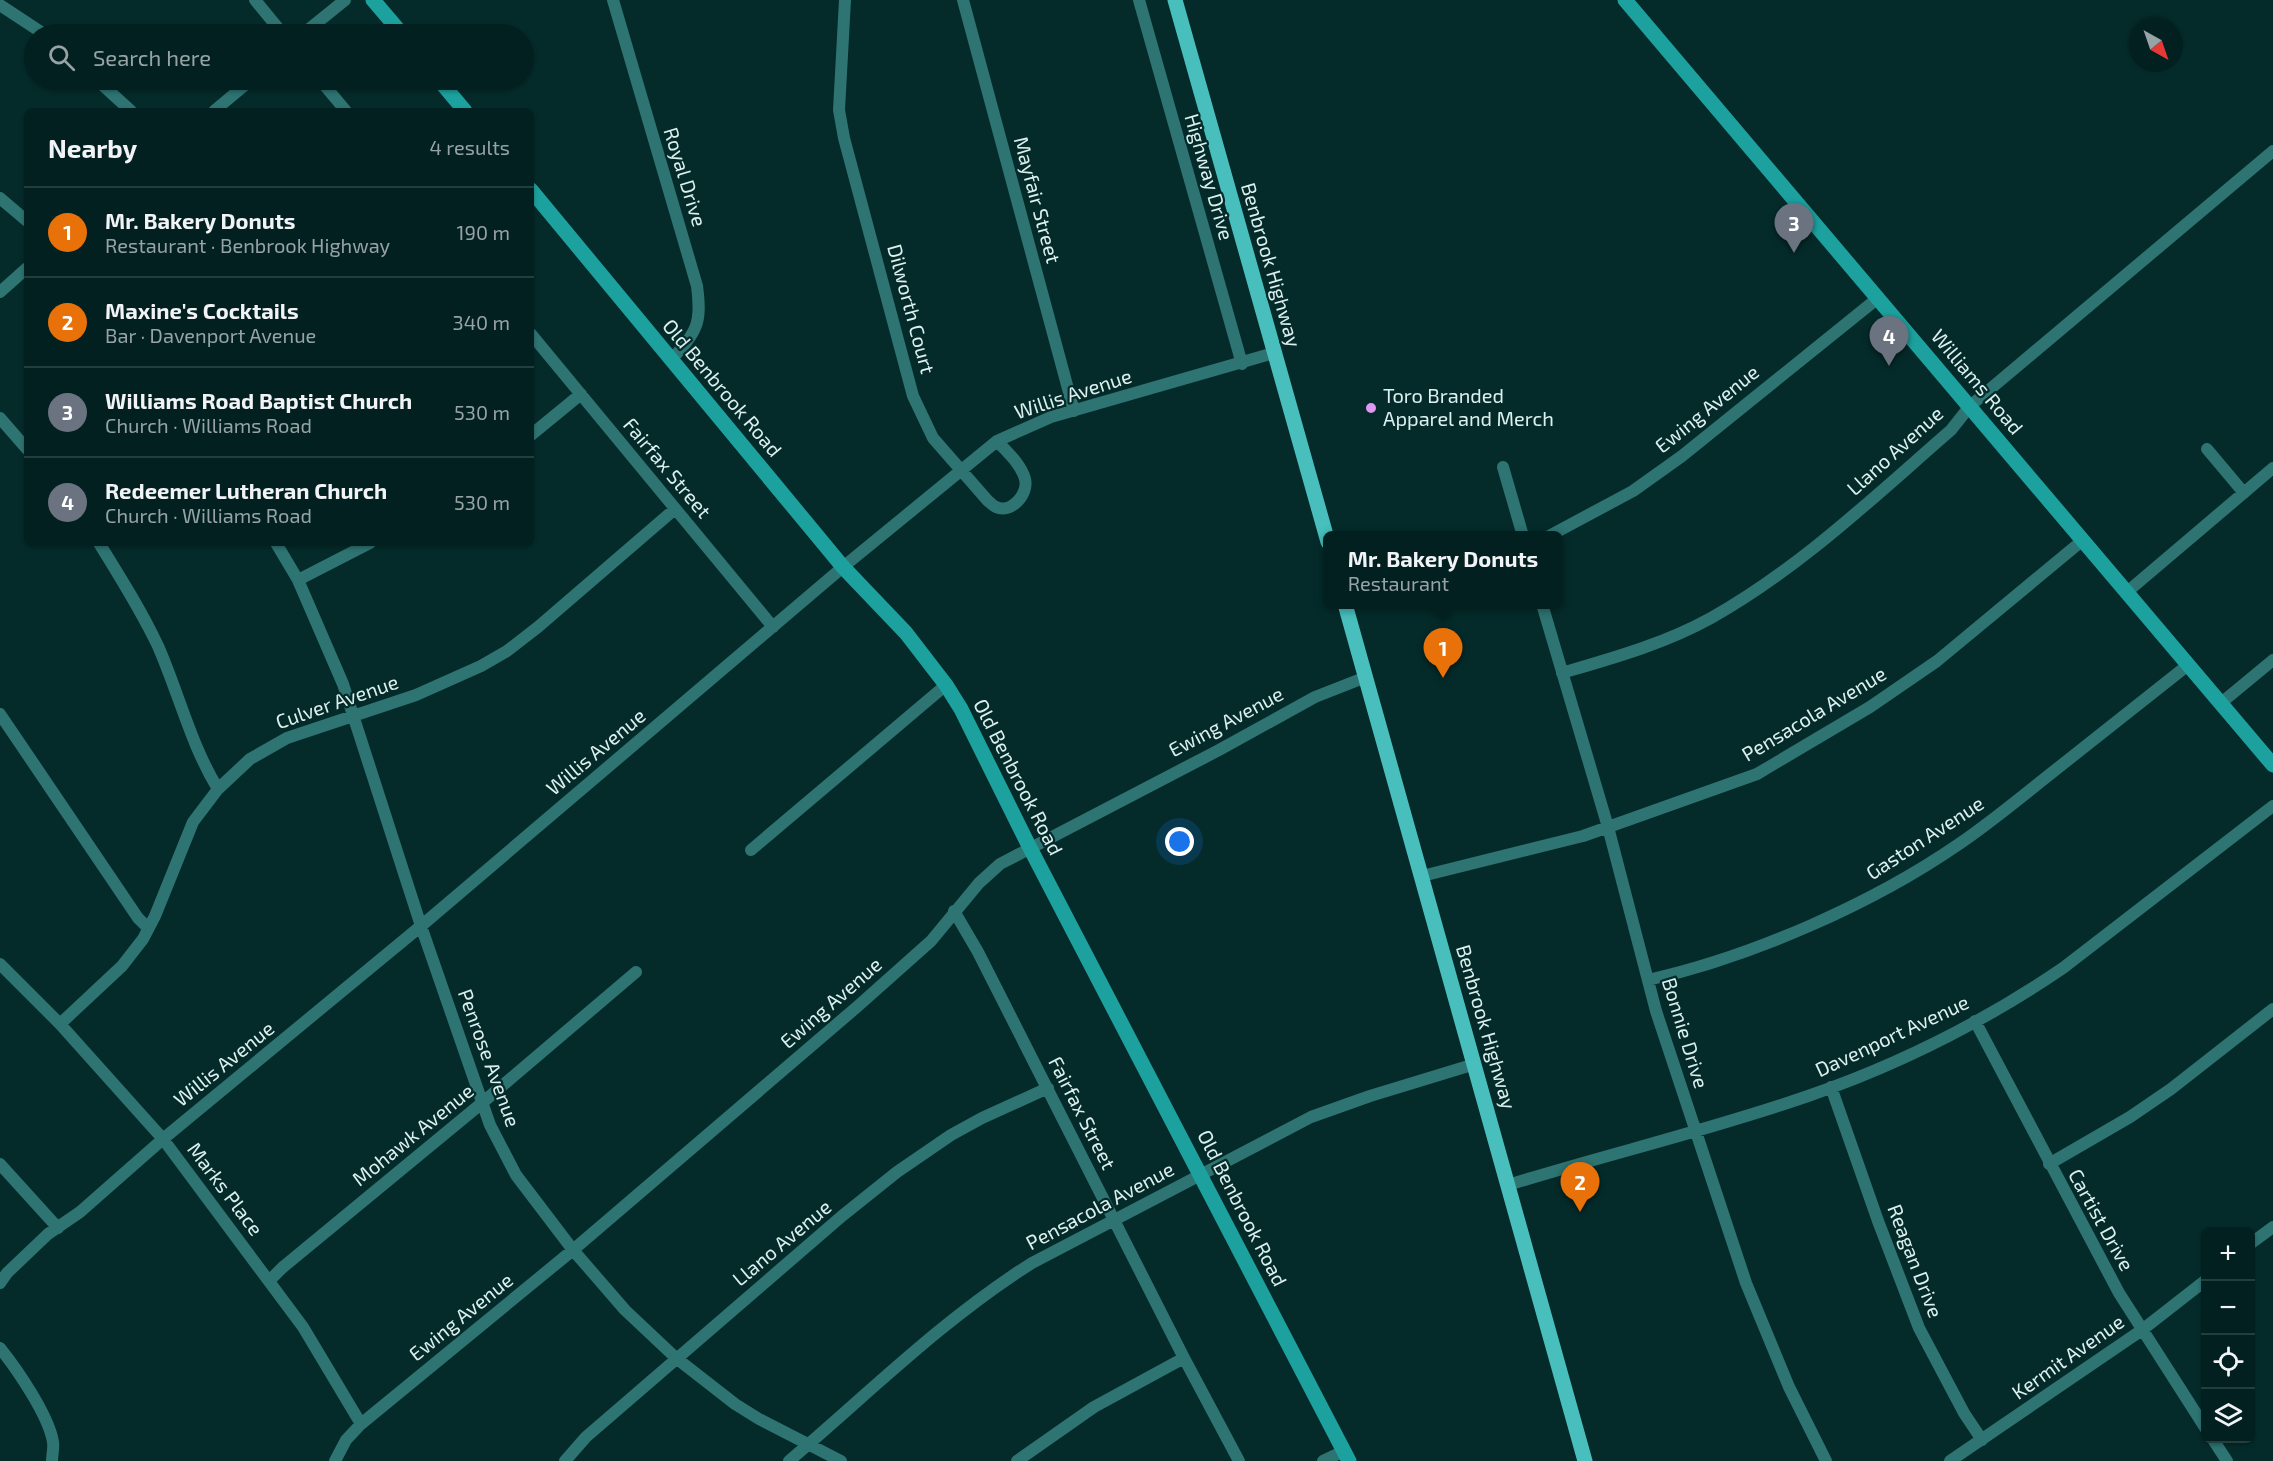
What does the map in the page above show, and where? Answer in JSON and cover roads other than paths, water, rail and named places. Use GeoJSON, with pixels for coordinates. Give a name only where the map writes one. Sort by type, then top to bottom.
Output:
{"type":"FeatureCollection","features":[{"type":"Feature","properties":{"kind":"main road","name":"Benbrook Highway"},"geometry":{"type":"LineString","coordinates":[[1174,0],[1325,531]]}},
{"type":"Feature","properties":{"kind":"main road","name":"Benbrook Highway"},"geometry":{"type":"LineString","coordinates":[[1346,609],[1585,1461]]}},
{"type":"Feature","properties":{"kind":"street"},"geometry":{"type":"LineString","coordinates":[[255,0],[275,24]]}},
{"type":"Feature","properties":{"kind":"street"},"geometry":{"type":"LineString","coordinates":[[315,24],[345,0]]}},
{"type":"Feature","properties":{"kind":"street"},"geometry":{"type":"LineString","coordinates":[[373,0],[393,24]]}},
{"type":"Feature","properties":{"kind":"street","name":"Royal Drive"},"geometry":{"type":"LineString","coordinates":[[613,0],[697,286],[700,313],[697,326],[672,359]]}},
{"type":"Feature","properties":{"kind":"street","name":"Dilworth Court"},"geometry":{"type":"LineString","coordinates":[[845,0],[839,110],[843,138],[913,396],[933,438],[996,507],[1013,505],[1025,491],[1027,483],[1016,462],[997,441]]}},
{"type":"Feature","properties":{"kind":"street","name":"Mayfair Street"},"geometry":{"type":"LineString","coordinates":[[963,0],[1074,411]]}},
{"type":"Feature","properties":{"kind":"street","name":"Highway Drive"},"geometry":{"type":"LineString","coordinates":[[1139,0],[1242,364]]}},
{"type":"Feature","properties":{"kind":"street","name":"Williams Road"},"geometry":{"type":"LineString","coordinates":[[1625,0],[2273,765]]}},
{"type":"Feature","properties":{"kind":"street"},"geometry":{"type":"LineString","coordinates":[[0,5],[29,24]]}},
{"type":"Feature","properties":{"kind":"street"},"geometry":{"type":"LineString","coordinates":[[109,90],[128,108]]}},
{"type":"Feature","properties":{"kind":"street"},"geometry":{"type":"LineString","coordinates":[[218,108],[239,90]]}},
{"type":"Feature","properties":{"kind":"street"},"geometry":{"type":"LineString","coordinates":[[328,90],[343,108]]}},
{"type":"Feature","properties":{"kind":"street"},"geometry":{"type":"LineString","coordinates":[[447,90],[462,108]]}},
{"type":"Feature","properties":{"kind":"street","name":"Llano Avenue"},"geometry":{"type":"LineString","coordinates":[[1562,673],[1643,649],[1711,618],[1803,557],[1951,430],[1970,406],[2273,151]]}},
{"type":"Feature","properties":{"kind":"street","name":"Old Benbrook Road"},"geometry":{"type":"LineString","coordinates":[[534,194],[843,567],[906,633],[961,709],[1030,848],[1347,1456]]}},
{"type":"Feature","properties":{"kind":"street"},"geometry":{"type":"LineString","coordinates":[[0,198],[24,218]]}},
{"type":"Feature","properties":{"kind":"street"},"geometry":{"type":"LineString","coordinates":[[0,292],[24,271]]}},
{"type":"Feature","properties":{"kind":"street","name":"Ewing Avenue"},"geometry":{"type":"LineString","coordinates":[[1558,531],[1633,491],[1682,456],[1878,298]]}},
{"type":"Feature","properties":{"kind":"street","name":"Fairfax Street"},"geometry":{"type":"LineString","coordinates":[[534,338],[773,627]]}},
{"type":"Feature","properties":{"kind":"street","name":"Willis Avenue"},"geometry":{"type":"LineString","coordinates":[[0,1283],[7,1273],[163,1139],[422,926],[843,567],[997,441],[1024,427],[1074,411],[1274,353]]}},
{"type":"Feature","properties":{"kind":"street"},"geometry":{"type":"LineString","coordinates":[[534,433],[581,394]]}},
{"type":"Feature","properties":{"kind":"street"},"geometry":{"type":"LineString","coordinates":[[0,418],[24,445]]}},
{"type":"Feature","properties":{"kind":"street"},"geometry":{"type":"LineString","coordinates":[[2207,450],[2244,494]]}},
{"type":"Feature","properties":{"kind":"street"},"geometry":{"type":"LineString","coordinates":[[1503,467],[1522,531]]}},
{"type":"Feature","properties":{"kind":"street"},"geometry":{"type":"LineString","coordinates":[[2127,592],[2273,468]]}},
{"type":"Feature","properties":{"kind":"street","name":"Culver Avenue"},"geometry":{"type":"LineString","coordinates":[[60,1024],[122,966],[143,939],[193,822],[218,789],[250,759],[287,738],[353,714],[416,695],[481,666],[507,651],[594,580],[675,509]]}},
{"type":"Feature","properties":{"kind":"street","name":"Pensacola Avenue"},"geometry":{"type":"LineString","coordinates":[[1422,876],[1583,836],[1757,774],[1827,734],[1937,661],[2083,540]]}},
{"type":"Feature","properties":{"kind":"street"},"geometry":{"type":"LineString","coordinates":[[101,546],[138,606],[162,658],[192,737],[218,789]]}},
{"type":"Feature","properties":{"kind":"street","name":"Penrose Avenue"},"geometry":{"type":"LineString","coordinates":[[278,546],[298,580],[343,684],[482,1103],[490,1125],[516,1175],[573,1250],[625,1310],[676,1358],[735,1404],[841,1461]]}},
{"type":"Feature","properties":{"kind":"street"},"geometry":{"type":"LineString","coordinates":[[298,580],[364,546]]}},
{"type":"Feature","properties":{"kind":"street","name":"Bonnie Drive"},"geometry":{"type":"LineString","coordinates":[[1543,609],[1608,827],[1656,1011],[1761,1321],[1789,1387],[1826,1461]]}},
{"type":"Feature","properties":{"kind":"street"},"geometry":{"type":"LineString","coordinates":[[2221,703],[2273,660]]}},
{"type":"Feature","properties":{"kind":"street","name":"Gaston Avenue"},"geometry":{"type":"LineString","coordinates":[[1648,980],[1692,970],[1749,950],[1802,928],[1907,877],[1959,844],[1997,816],[2188,665]]}},
{"type":"Feature","properties":{"kind":"street","name":"Ewing Avenue"},"geometry":{"type":"LineString","coordinates":[[361,1424],[573,1250],[858,1006],[931,940],[979,883],[1000,864],[1219,750],[1315,697],[1366,677]]}},
{"type":"Feature","properties":{"kind":"street"},"geometry":{"type":"LineString","coordinates":[[751,850],[946,686]]}},
{"type":"Feature","properties":{"kind":"street"},"geometry":{"type":"LineString","coordinates":[[0,714],[138,918],[148,928]]}},
{"type":"Feature","properties":{"kind":"street","name":"Davenport Avenue"},"geometry":{"type":"LineString","coordinates":[[1508,1185],[1696,1131],[1831,1087],[1953,1034],[2035,987],[2063,968],[2273,806]]}},
{"type":"Feature","properties":{"kind":"street","name":"Fairfax Street"},"geometry":{"type":"LineString","coordinates":[[954,911],[978,952],[1184,1358],[1239,1461]]}},
{"type":"Feature","properties":{"kind":"street","name":"Marks Place"},"geometry":{"type":"LineString","coordinates":[[0,964],[60,1024],[163,1139],[303,1327],[361,1424]]}},
{"type":"Feature","properties":{"kind":"street","name":"Mohawk Avenue"},"geometry":{"type":"LineString","coordinates":[[269,1281],[636,972]]}},
{"type":"Feature","properties":{"kind":"street"},"geometry":{"type":"LineString","coordinates":[[2049,1164],[2130,1117],[2171,1089],[2273,1009]]}},
{"type":"Feature","properties":{"kind":"street","name":"Cartist Drive"},"geometry":{"type":"LineString","coordinates":[[1975,1021],[2119,1293],[2201,1423]]}},
{"type":"Feature","properties":{"kind":"street","name":"Pensacola Avenue"},"geometry":{"type":"LineString","coordinates":[[789,1461],[953,1320],[999,1284],[1032,1263],[1311,1117],[1370,1096],[1475,1064]]}},
{"type":"Feature","properties":{"kind":"street","name":"Reagan Drive"},"geometry":{"type":"LineString","coordinates":[[1831,1087],[1878,1221],[1919,1328],[1964,1413],[1982,1440]]}},
{"type":"Feature","properties":{"kind":"street","name":"Llano Avenue"},"geometry":{"type":"LineString","coordinates":[[565,1461],[586,1437],[676,1358],[897,1172],[951,1135],[1048,1088]]}},
{"type":"Feature","properties":{"kind":"street"},"geometry":{"type":"LineString","coordinates":[[0,1164],[58,1228]]}},
{"type":"Feature","properties":{"kind":"street"},"geometry":{"type":"LineString","coordinates":[[2255,1240],[2273,1227]]}},
{"type":"Feature","properties":{"kind":"street","name":"Kermit Avenue"},"geometry":{"type":"LineString","coordinates":[[1950,1461],[2142,1330],[2204,1281]]}},
{"type":"Feature","properties":{"kind":"street"},"geometry":{"type":"LineString","coordinates":[[0,1347],[17,1368],[48,1424],[54,1444],[52,1461]]}},
{"type":"Feature","properties":{"kind":"street"},"geometry":{"type":"LineString","coordinates":[[1017,1461],[1094,1407],[1184,1358]]}},
{"type":"Feature","properties":{"kind":"street"},"geometry":{"type":"LineString","coordinates":[[335,1461],[345,1440],[361,1424]]}},
{"type":"Feature","properties":{"kind":"street"},"geometry":{"type":"LineString","coordinates":[[2215,1443],[2227,1461]]}},
{"type":"Feature","properties":{"kind":"street"},"geometry":{"type":"LineString","coordinates":[[1323,1461],[1347,1456]]}},
{"type":"Feature","properties":{"kind":"place","name":"Williams Road Baptist Church"},"geometry":{"type":"Point","coordinates":[1794,253]}},
{"type":"Feature","properties":{"kind":"place","name":"Redeemer Lutheran Church"},"geometry":{"type":"Point","coordinates":[1889,366]}},
{"type":"Feature","properties":{"kind":"place","name":"Toro Branded Apparel and Merch"},"geometry":{"type":"Point","coordinates":[1371,408]}},
{"type":"Feature","properties":{"kind":"place","name":"Mr. Bakery Donuts"},"geometry":{"type":"Point","coordinates":[1443,678]}},
{"type":"Feature","properties":{"kind":"place","name":"Maxine's Cocktails"},"geometry":{"type":"Point","coordinates":[1580,1212]}}]}
